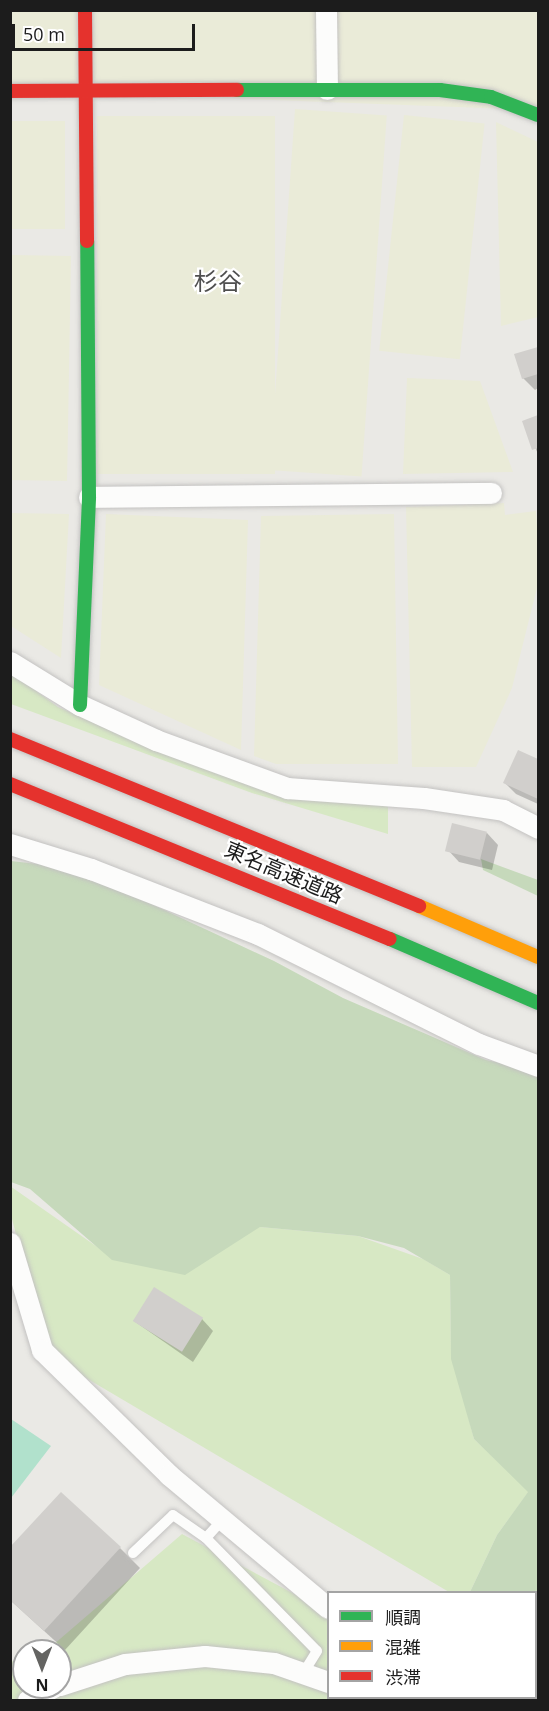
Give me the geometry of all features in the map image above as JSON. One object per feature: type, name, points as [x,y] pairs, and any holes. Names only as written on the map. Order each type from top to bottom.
[{"type":"main road","points":[[80,705],[89,497],[85,10]]},
{"type":"main road","points":[[10,92],[440,90],[491,97],[538,115]]},
{"type":"main road","name":"東名高速道路","points":[[10,739],[270,842],[538,957]]},
{"type":"main road","name":"東名高速道路","points":[[10,784],[254,881],[538,1003]]},
{"type":"street","points":[[326,10],[327,89]]},
{"type":"street","points":[[89,497],[491,493]]},
{"type":"street","points":[[10,662],[80,705],[156,740],[287,788],[424,798],[503,810],[538,828]]},
{"type":"street","points":[[10,844],[91,869],[258,934],[479,1044],[538,1066]]},
{"type":"street","points":[[10,1243],[18,1300],[42,1350],[169,1475],[327,1607]]},
{"type":"street","points":[[72,1681],[125,1664],[205,1656],[274,1663],[327,1682]]},
{"type":"lane","points":[[134,1552],[173,1515],[206,1538],[317,1651],[303,1673]]},
{"type":"lane","points":[[206,1538],[223,1519]]},
{"type":"green space","points":[[11,11],[538,11],[538,110],[11,90]]},
{"type":"green space","points":[[295,109],[387,115],[362,477],[270,470]]},
{"type":"green space","points":[[404,115],[485,123],[460,359],[379,351]]},
{"type":"green space","points":[[97,116],[275,116],[275,474],[97,474]]},
{"type":"green space","points":[[11,121],[65,121],[65,229],[11,229]]},
{"type":"green space","points":[[496,122],[538,142],[538,317],[501,326]]},
{"type":"green space","points":[[11,255],[71,256],[67,481],[10,480]]},
{"type":"green space","points":[[407,378],[480,381],[513,472],[403,474]]},
{"type":"green space","points":[[504,503],[505,515],[536,511],[538,539],[538,584],[512,688],[476,767],[412,767],[406,507]]},
{"type":"green space","points":[[10,513],[69,514],[61,658],[11,626]]},
{"type":"green space","points":[[106,514],[248,520],[241,750],[99,685]]},
{"type":"green space","points":[[394,514],[398,764],[276,764],[254,756],[261,516]]},
{"type":"green space","points":[[10,672],[58,707],[181,760],[388,805],[388,834],[252,793],[11,704]]},
{"type":"green space","points":[[481,859],[538,880],[538,896],[483,870]]},
{"type":"green space","points":[[11,861],[74,868],[274,961],[343,998],[486,1060],[538,1071],[538,1700],[492,1699],[537,1699],[537,1591],[470,1591],[497,1535],[528,1492],[474,1439],[451,1359],[450,1275],[404,1248],[358,1236],[260,1227],[185,1275],[112,1260],[30,1189],[11,1182]]},
{"type":"green space","points":[[10,1186],[103,1251],[260,1227],[358,1236],[423,1259],[450,1275],[451,1352],[474,1439],[529,1491],[497,1535],[470,1591],[447,1591],[47,1355],[11,1215]]},
{"type":"green space","points":[[11,1419],[51,1446],[11,1498]]},
{"type":"green space","points":[[182,1534],[313,1604],[327,1615],[327,1699],[427,1700],[11,1700],[10,1659],[12,1661],[12,1699],[72,1699],[72,1639],[60,1639]]},
{"type":"building","points":[[538,347],[538,374],[522,379],[514,354]]},
{"type":"building","points":[[538,415],[538,448],[532,450],[522,421]]},
{"type":"building","points":[[518,750],[538,759],[538,799],[503,783]]},
{"type":"building","points":[[452,823],[487,832],[480,860],[445,851]]},
{"type":"building","points":[[154,1287],[203,1318],[182,1352],[133,1321]]},
{"type":"building","points":[[61,1492],[121,1547],[44,1631],[10,1600],[10,1547]]},
{"type":"traffic: fast","points":[[237,90],[440,90],[491,97],[538,115]]},
{"type":"traffic: fast","points":[[80,705],[89,497],[87,241]]},
{"type":"traffic: fast","points":[[390,939],[538,1003]]},
{"type":"traffic: slow","points":[[419,906],[538,957]]},
{"type":"traffic: jam","points":[[85,10],[87,241]]},
{"type":"traffic: jam","points":[[10,91],[237,90]]},
{"type":"traffic: jam","points":[[10,739],[419,906]]},
{"type":"traffic: jam","points":[[10,784],[390,939]]},
{"type":"district","name":"杉谷","points":[[218,281]]}]
